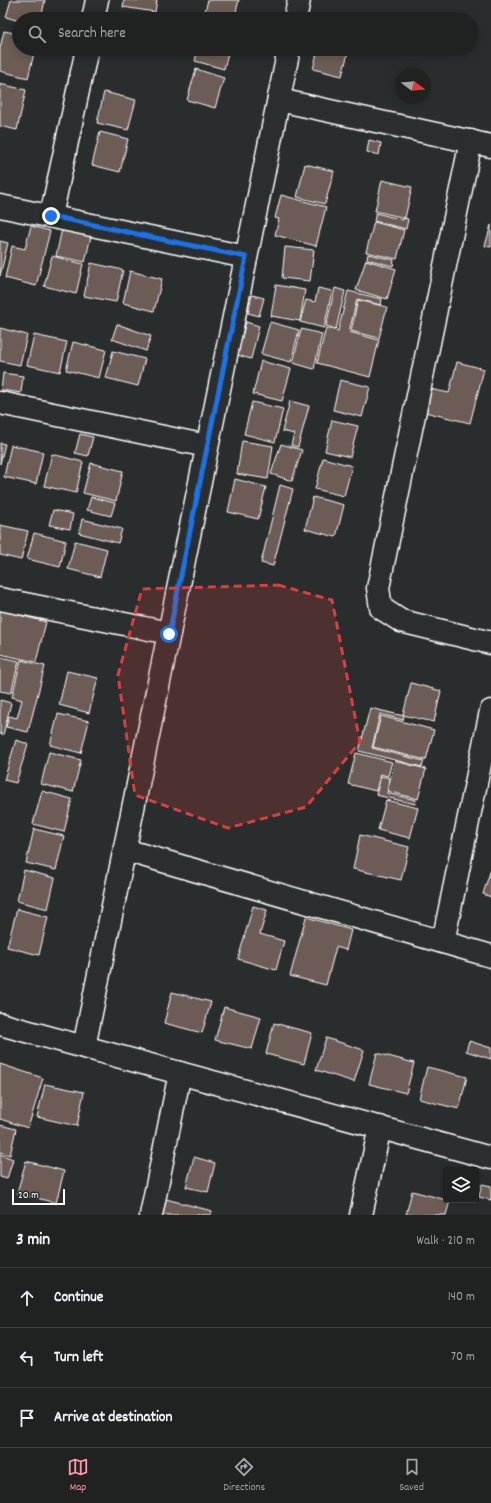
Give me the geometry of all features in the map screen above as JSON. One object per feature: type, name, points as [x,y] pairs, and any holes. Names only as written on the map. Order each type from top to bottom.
[{"type":"street","points":[[94,12],[97,0]]},
{"type":"street","points":[[296,12],[299,0]]},
{"type":"street","points":[[51,216],[85,56]]},
{"type":"street","points":[[84,1047],[288,56]]},
{"type":"street","points":[[279,100],[481,144],[378,588],[381,608],[401,621],[491,643]]},
{"type":"street","points":[[0,206],[246,257]]},
{"type":"street","points":[[0,403],[207,446]]},
{"type":"street","points":[[0,599],[169,634]]},
{"type":"street","points":[[443,942],[491,711]]},
{"type":"street","points":[[125,850],[491,956]]},
{"type":"street","points":[[0,1024],[491,1158]]},
{"type":"street","points":[[150,1215],[180,1073]]},
{"type":"street","points":[[361,1215],[380,1127]]},
{"type":"highlighted area","points":[[278,585],[332,600],[360,742],[306,807],[228,828],[135,795],[118,675],[142,589]]},
{"type":"building","points":[[11,0],[45,0],[42,12],[12,12],[12,19],[6,17]]},
{"type":"building","points":[[124,0],[157,0],[155,12],[123,7]]},
{"type":"building","points":[[208,0],[239,0],[236,12],[205,12]]},
{"type":"building","points":[[4,31],[12,33],[12,56],[33,56],[28,78],[0,71],[0,48]]},
{"type":"building","points":[[196,56],[227,56],[224,69],[195,61]]},
{"type":"building","points":[[316,56],[347,56],[342,76],[313,69]]},
{"type":"building","points":[[196,69],[224,78],[215,108],[187,100]]},
{"type":"building","points":[[0,84],[26,90],[17,130],[0,126]]},
{"type":"building","points":[[104,92],[136,100],[128,130],[97,123]]},
{"type":"building","points":[[100,132],[128,139],[120,172],[92,165]]},
{"type":"building","points":[[369,140],[381,143],[379,155],[367,152]]},
{"type":"building","points":[[305,164],[334,171],[325,204],[297,197]]},
{"type":"building","points":[[382,180],[412,187],[405,218],[375,211]]},
{"type":"building","points":[[281,195],[326,207],[316,246],[275,235],[279,219],[275,218]]},
{"type":"building","points":[[376,213],[403,220],[403,218],[408,219],[406,229],[374,221]]},
{"type":"building","points":[[374,222],[404,230],[397,259],[366,252]]},
{"type":"building","points":[[491,225],[491,247],[485,246]]},
{"type":"building","points":[[31,226],[50,231],[36,286],[5,278],[12,246],[25,249]]},
{"type":"building","points":[[62,229],[91,236],[85,262],[56,256]]},
{"type":"building","points":[[0,241],[8,243],[0,276]]},
{"type":"building","points":[[285,247],[314,250],[310,281],[282,278]]},
{"type":"building","points":[[368,254],[394,260],[393,266],[367,259]]},
{"type":"building","points":[[52,256],[83,264],[76,294],[44,286]]},
{"type":"building","points":[[366,260],[396,269],[387,299],[356,290]]},
{"type":"building","points":[[91,263],[123,270],[116,302],[84,296]]},
{"type":"building","points":[[130,271],[162,279],[154,311],[123,303]]},
{"type":"building","points":[[276,285],[305,290],[300,321],[271,316]]},
{"type":"building","points":[[318,288],[332,291],[324,328],[300,322],[306,300],[315,302]]},
{"type":"building","points":[[335,288],[345,291],[336,329],[326,326]]},
{"type":"building","points":[[348,291],[382,299],[381,305],[357,299],[349,332],[379,340],[370,377],[317,363],[326,328],[338,331]]},
{"type":"building","points":[[252,295],[264,298],[259,316],[248,313]]},
{"type":"building","points":[[358,300],[387,307],[379,338],[351,331]]},
{"type":"building","points":[[246,322],[259,326],[251,359],[237,355]]},
{"type":"building","points":[[270,322],[299,330],[291,362],[261,354]]},
{"type":"building","points":[[117,324],[151,336],[146,351],[112,339]]},
{"type":"building","points":[[0,328],[27,335],[20,365],[0,361]]},
{"type":"building","points":[[301,329],[322,334],[314,369],[293,363]]},
{"type":"building","points":[[34,335],[67,342],[60,372],[27,365]]},
{"type":"building","points":[[73,342],[106,350],[99,378],[66,370]]},
{"type":"building","points":[[113,351],[145,359],[138,386],[106,378]]},
{"type":"building","points":[[261,361],[291,369],[282,401],[253,394]]},
{"type":"building","points":[[457,362],[484,369],[470,423],[425,412],[430,389],[449,393]]},
{"type":"building","points":[[3,373],[23,376],[21,393],[1,390]]},
{"type":"building","points":[[340,380],[370,387],[362,417],[333,410]]},
{"type":"building","points":[[290,401],[309,406],[298,447],[291,445],[294,434],[282,431]]},
{"type":"building","points":[[252,402],[283,409],[275,442],[244,434]]},
{"type":"building","points":[[332,420],[358,426],[350,457],[325,451]]},
{"type":"building","points":[[80,434],[93,437],[88,456],[75,453]]},
{"type":"building","points":[[242,441],[273,446],[268,479],[237,474]]},
{"type":"building","points":[[0,443],[5,444],[0,464]]},
{"type":"building","points":[[281,444],[302,450],[292,481],[271,474]]},
{"type":"building","points":[[11,445],[43,452],[36,484],[4,477]]},
{"type":"building","points":[[52,454],[83,462],[76,493],[44,486]]},
{"type":"building","points":[[323,458],[352,466],[344,496],[315,489]]},
{"type":"building","points":[[91,463],[123,471],[116,501],[83,493]]},
{"type":"building","points":[[235,479],[266,487],[258,519],[228,512]]},
{"type":"building","points":[[280,485],[293,489],[273,566],[261,563]]},
{"type":"building","points":[[91,497],[115,503],[111,516],[87,510]]},
{"type":"building","points":[[313,497],[344,505],[336,537],[305,529]]},
{"type":"building","points":[[53,510],[73,514],[70,529],[49,525]]},
{"type":"building","points":[[82,519],[122,529],[118,543],[79,533]]},
{"type":"building","points":[[0,525],[28,531],[21,560],[0,555]]},
{"type":"building","points":[[34,533],[66,541],[60,567],[27,559]]},
{"type":"building","points":[[75,541],[107,549],[100,577],[68,569]]},
{"type":"building","points":[[0,610],[46,622],[36,662],[0,654]]},
{"type":"building","points":[[0,657],[19,661],[11,693],[0,691]]},
{"type":"building","points":[[21,660],[45,666],[28,732],[6,727],[9,716],[17,718],[22,700],[12,697]]},
{"type":"building","points":[[67,671],[98,678],[89,713],[59,705]]},
{"type":"building","points":[[411,683],[441,691],[434,722],[403,715]]},
{"type":"building","points":[[0,700],[11,703],[3,735],[0,734]]},
{"type":"building","points":[[370,708],[404,716],[403,720],[380,714],[372,748],[424,761],[422,767],[359,751]]},
{"type":"building","points":[[58,714],[89,721],[81,753],[50,745]]},
{"type":"building","points":[[381,716],[434,730],[426,760],[373,747]]},
{"type":"building","points":[[16,740],[28,744],[16,783],[4,780]]},
{"type":"building","points":[[49,752],[81,760],[73,792],[41,784]]},
{"type":"building","points":[[356,753],[392,762],[388,776],[380,774],[376,791],[348,784]]},
{"type":"building","points":[[395,761],[426,769],[418,799],[387,791]]},
{"type":"building","points":[[381,776],[390,778],[387,793],[416,800],[415,804],[376,795]]},
{"type":"building","points":[[42,791],[72,799],[64,832],[33,824]]},
{"type":"building","points":[[386,800],[418,808],[410,838],[378,830]]},
{"type":"building","points":[[34,829],[64,836],[56,870],[26,863]]},
{"type":"building","points":[[360,835],[409,847],[401,880],[353,869]]},
{"type":"building","points":[[491,869],[491,897],[483,894]]},
{"type":"building","points":[[24,870],[55,878],[48,909],[17,901]]},
{"type":"building","points":[[253,906],[267,910],[260,934],[284,941],[276,970],[238,959]]},
{"type":"building","points":[[17,909],[48,917],[39,955],[7,947]]},
{"type":"building","points":[[306,917],[351,930],[346,950],[336,947],[326,985],[290,976]]},
{"type":"building","points":[[172,992],[211,1002],[202,1033],[164,1023]]},
{"type":"building","points":[[224,1007],[261,1017],[252,1049],[215,1040]]},
{"type":"building","points":[[274,1023],[312,1033],[304,1064],[266,1054]]},
{"type":"building","points":[[326,1038],[364,1050],[354,1082],[316,1070]]},
{"type":"building","points":[[469,1041],[491,1048],[491,1059],[466,1051]]},
{"type":"building","points":[[377,1053],[414,1063],[406,1093],[369,1084]]},
{"type":"building","points":[[0,1064],[43,1078],[28,1128],[0,1119]]},
{"type":"building","points":[[427,1067],[467,1077],[459,1109],[419,1099]]},
{"type":"building","points":[[45,1084],[84,1092],[77,1126],[37,1117]]},
{"type":"building","points":[[0,1125],[16,1129],[10,1155],[0,1152]]},
{"type":"building","points":[[0,1154],[13,1159],[7,1179],[0,1177]]},
{"type":"building","points":[[194,1157],[215,1163],[208,1192],[186,1187]]},
{"type":"building","points":[[26,1161],[64,1171],[56,1203],[17,1193]]},
{"type":"building","points":[[482,1184],[491,1186],[491,1200],[479,1197]]},
{"type":"building","points":[[412,1191],[443,1199],[443,1203],[449,1203],[446,1215],[406,1215]]},
{"type":"building","points":[[162,1198],[212,1211],[211,1215],[158,1215]]},
{"type":"route","points":[[51,216],[246,257],[169,634]]}]
